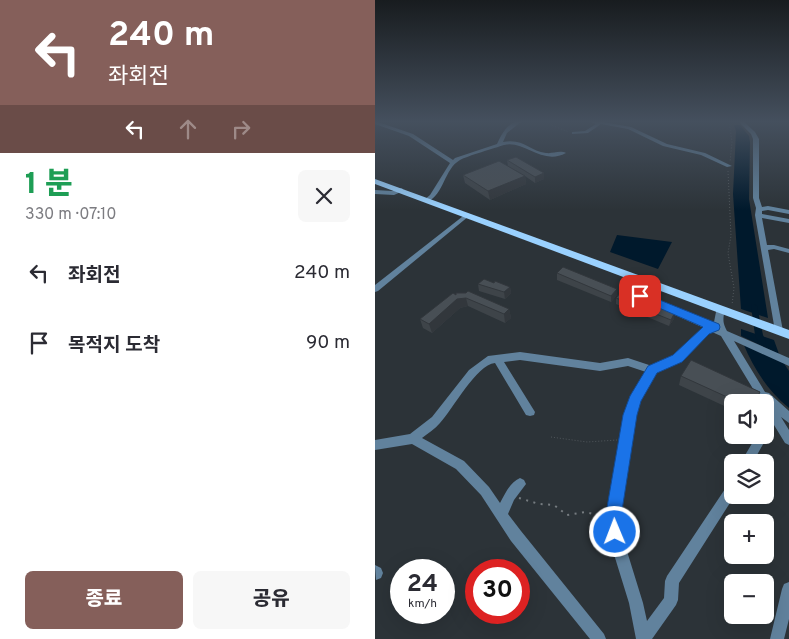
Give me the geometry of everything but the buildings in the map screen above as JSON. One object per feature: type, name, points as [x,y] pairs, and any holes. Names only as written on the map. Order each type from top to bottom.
[{"type":"main road","points":[[375,181],[784,333]]},
{"type":"street","points":[[436,151],[453,162]]},
{"type":"street","points":[[427,200],[432,196],[453,162],[481,151]]},
{"type":"street","points":[[535,151],[545,155],[563,153]]},
{"type":"street","points":[[690,151],[703,154],[729,166]]},
{"type":"street","points":[[756,151],[756,198],[764,248],[784,333]]},
{"type":"street","points":[[375,192],[401,190]]},
{"type":"street","points":[[759,212],[789,212]]},
{"type":"street","points":[[759,212],[789,221]]},
{"type":"street","points":[[375,289],[467,215]]},
{"type":"street","points":[[764,248],[774,247],[789,251]]},
{"type":"street","points":[[640,296],[789,362]]},
{"type":"street","points":[[724,311],[718,322],[718,329],[759,394]]},
{"type":"street","points":[[643,638],[636,603],[619,548],[613,519],[630,415],[635,400],[653,370],[677,359],[705,331],[718,329]]},
{"type":"street","points":[[375,445],[413,439],[435,420],[477,367],[488,360],[521,356],[600,367],[628,362],[653,370]]},
{"type":"street","points":[[497,358],[530,412]]},
{"type":"street","points":[[757,390],[789,418]]},
{"type":"street","points":[[774,418],[789,440]]},
{"type":"street","points":[[413,439],[460,465],[477,481],[516,536],[599,639]]},
{"type":"street","points":[[501,514],[510,496],[520,484]]},
{"type":"street","points":[[643,638],[671,600],[672,581],[724,501]]},
{"type":"street","points":[[777,639],[789,589]]},
{"type":"path","points":[[724,311],[735,296],[729,257],[729,240],[731,236],[730,151]]},
{"type":"path","points":[[551,437],[587,442],[626,439]]},
{"type":"path","points":[[510,496],[539,504],[554,505],[567,515],[585,512],[613,519]]},
{"type":"water","points":[[735,151],[750,151],[749,199],[768,318],[741,309],[733,194]]},
{"type":"water","points":[[617,235],[672,242],[658,269],[610,252]]},
{"type":"water","points":[[741,329],[774,340],[779,354],[741,336]]},
{"type":"water","points":[[743,343],[783,362],[789,371],[789,408],[774,394],[752,362]]},
{"type":"waterway","points":[[754,306],[762,342]]},
{"type":"route","points":[[615,532],[613,519],[615,504],[630,415],[635,400],[648,375],[653,370],[677,359],[705,331],[715,327],[640,296]]}]
